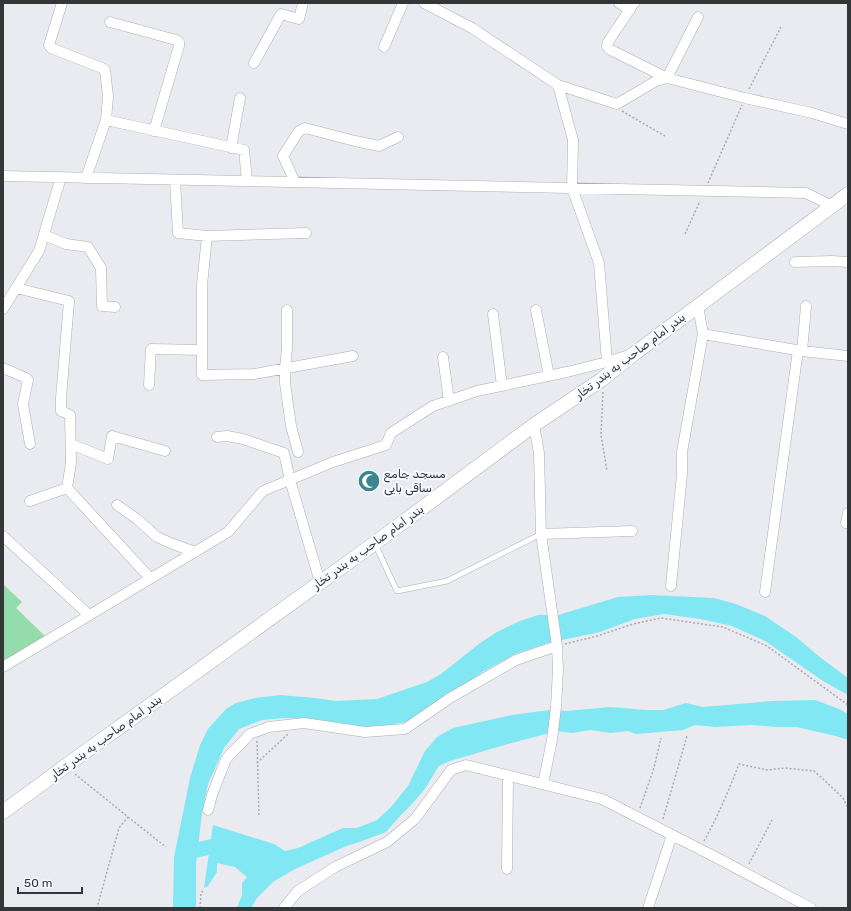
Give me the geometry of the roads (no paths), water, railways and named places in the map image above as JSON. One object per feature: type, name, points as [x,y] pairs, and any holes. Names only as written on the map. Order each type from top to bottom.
[{"type":"main road","name":"بندر امام صاحب به بندر تخار","points":[[3,812],[375,543],[534,425],[601,380],[848,194]]},
{"type":"street","points":[[62,3],[49,45],[51,48],[105,70],[108,96],[106,120],[86,178]]},
{"type":"street","points":[[254,63],[281,14],[299,19],[304,3]]},
{"type":"street","points":[[384,48],[403,3]]},
{"type":"street","points":[[424,3],[472,28],[558,85],[618,104],[656,81],[667,78],[698,17]]},
{"type":"street","points":[[619,3],[632,6],[608,42],[606,46],[609,49],[667,78],[848,124]]},
{"type":"street","points":[[110,22],[179,42],[154,131]]},
{"type":"street","points":[[558,85],[573,140],[572,188],[599,263],[607,362]]},
{"type":"street","points":[[232,148],[240,98]]},
{"type":"street","points":[[106,120],[244,150],[247,181]]},
{"type":"street","points":[[294,182],[283,156],[299,132],[305,128],[379,146],[398,137]]},
{"type":"street","points":[[3,176],[806,193],[832,206]]},
{"type":"street","points":[[3,309],[39,251],[61,177]]},
{"type":"street","points":[[175,180],[178,233],[207,236],[306,233]]},
{"type":"street","points":[[44,235],[66,244],[88,247],[101,268],[102,306],[115,307]]},
{"type":"street","points":[[207,236],[202,285],[202,375],[254,374],[353,356]]},
{"type":"street","points":[[795,262],[848,262]]},
{"type":"street","points":[[16,288],[69,301],[61,398],[61,411],[70,415],[71,463],[67,488]]},
{"type":"street","points":[[671,586],[682,474],[682,452],[703,334],[698,306]]},
{"type":"street","points":[[765,592],[806,306]]},
{"type":"street","points":[[287,310],[287,349],[284,382],[298,452]]},
{"type":"street","points":[[536,310],[549,376]]},
{"type":"street","points":[[493,314],[502,386]]},
{"type":"street","points":[[703,334],[800,351],[848,356]]},
{"type":"street","points":[[149,385],[151,349],[202,350]]},
{"type":"street","points":[[3,667],[228,532],[263,491],[333,462],[386,445],[391,433],[433,406],[476,391],[549,376],[607,362],[635,353]]},
{"type":"street","points":[[443,357],[449,401]]},
{"type":"street","points":[[3,368],[28,380],[23,404],[30,444]]},
{"type":"street","points":[[534,425],[539,453],[541,534],[553,614],[558,670],[552,740],[543,784]]},
{"type":"street","points":[[71,444],[108,459],[112,436],[165,451]]},
{"type":"street","points":[[217,437],[227,436],[243,439],[284,453],[290,480],[320,582]]},
{"type":"street","points":[[30,501],[67,488]]},
{"type":"street","points":[[67,488],[150,578]]},
{"type":"street","points":[[117,505],[137,519],[156,537],[195,552]]},
{"type":"street","points":[[846,523],[848,513]]},
{"type":"street","points":[[541,534],[632,531]]},
{"type":"street","points":[[3,536],[89,615]]},
{"type":"street","points":[[208,810],[212,795],[226,760],[250,734],[256,731],[269,726],[300,723],[364,732],[405,729],[450,698],[516,660],[557,646]]},
{"type":"street","points":[[284,908],[298,891],[335,867],[393,838],[415,819],[451,770],[466,765],[602,800],[699,848],[811,908]]},
{"type":"street","points":[[507,869],[508,776]]},
{"type":"street","points":[[648,908],[672,835]]},
{"type":"lane","points":[[375,543],[397,591],[447,581],[541,534]]},
{"type":"water","points":[[651,595],[713,598],[733,603],[765,616],[796,637],[848,678],[848,695],[823,681],[765,641],[732,626],[700,619],[664,614],[635,619],[600,632],[548,643],[515,654],[484,671],[412,721],[365,729],[311,719],[285,718],[262,720],[239,729],[224,748],[208,784],[202,813],[196,864],[196,908],[173,908],[174,857],[190,778],[200,745],[208,729],[226,709],[236,703],[255,698],[280,695],[335,701],[377,699],[427,682],[441,674],[480,643],[497,632],[520,621],[538,615],[558,615],[618,597]]},
{"type":"water","points":[[815,700],[848,714],[848,740],[796,727],[751,725],[716,727],[695,725],[683,730],[636,734],[628,731],[611,733],[590,730],[572,733],[557,731],[450,761],[439,766],[424,790],[386,832],[344,847],[293,870],[273,882],[257,898],[251,908],[237,908],[242,895],[242,883],[247,877],[235,867],[217,863],[217,872],[208,886],[204,888],[213,825],[274,844],[285,851],[298,848],[343,828],[357,828],[377,820],[391,807],[408,786],[425,751],[437,737],[453,728],[512,715],[549,710],[567,711],[610,707],[663,710],[686,703],[703,707],[772,701]]},
{"type":"waterway","points":[[184,853],[223,844],[230,847]]},
{"type":"place","name":"مسجد جامع ساقی بایی","points":[[369,481]]}]
